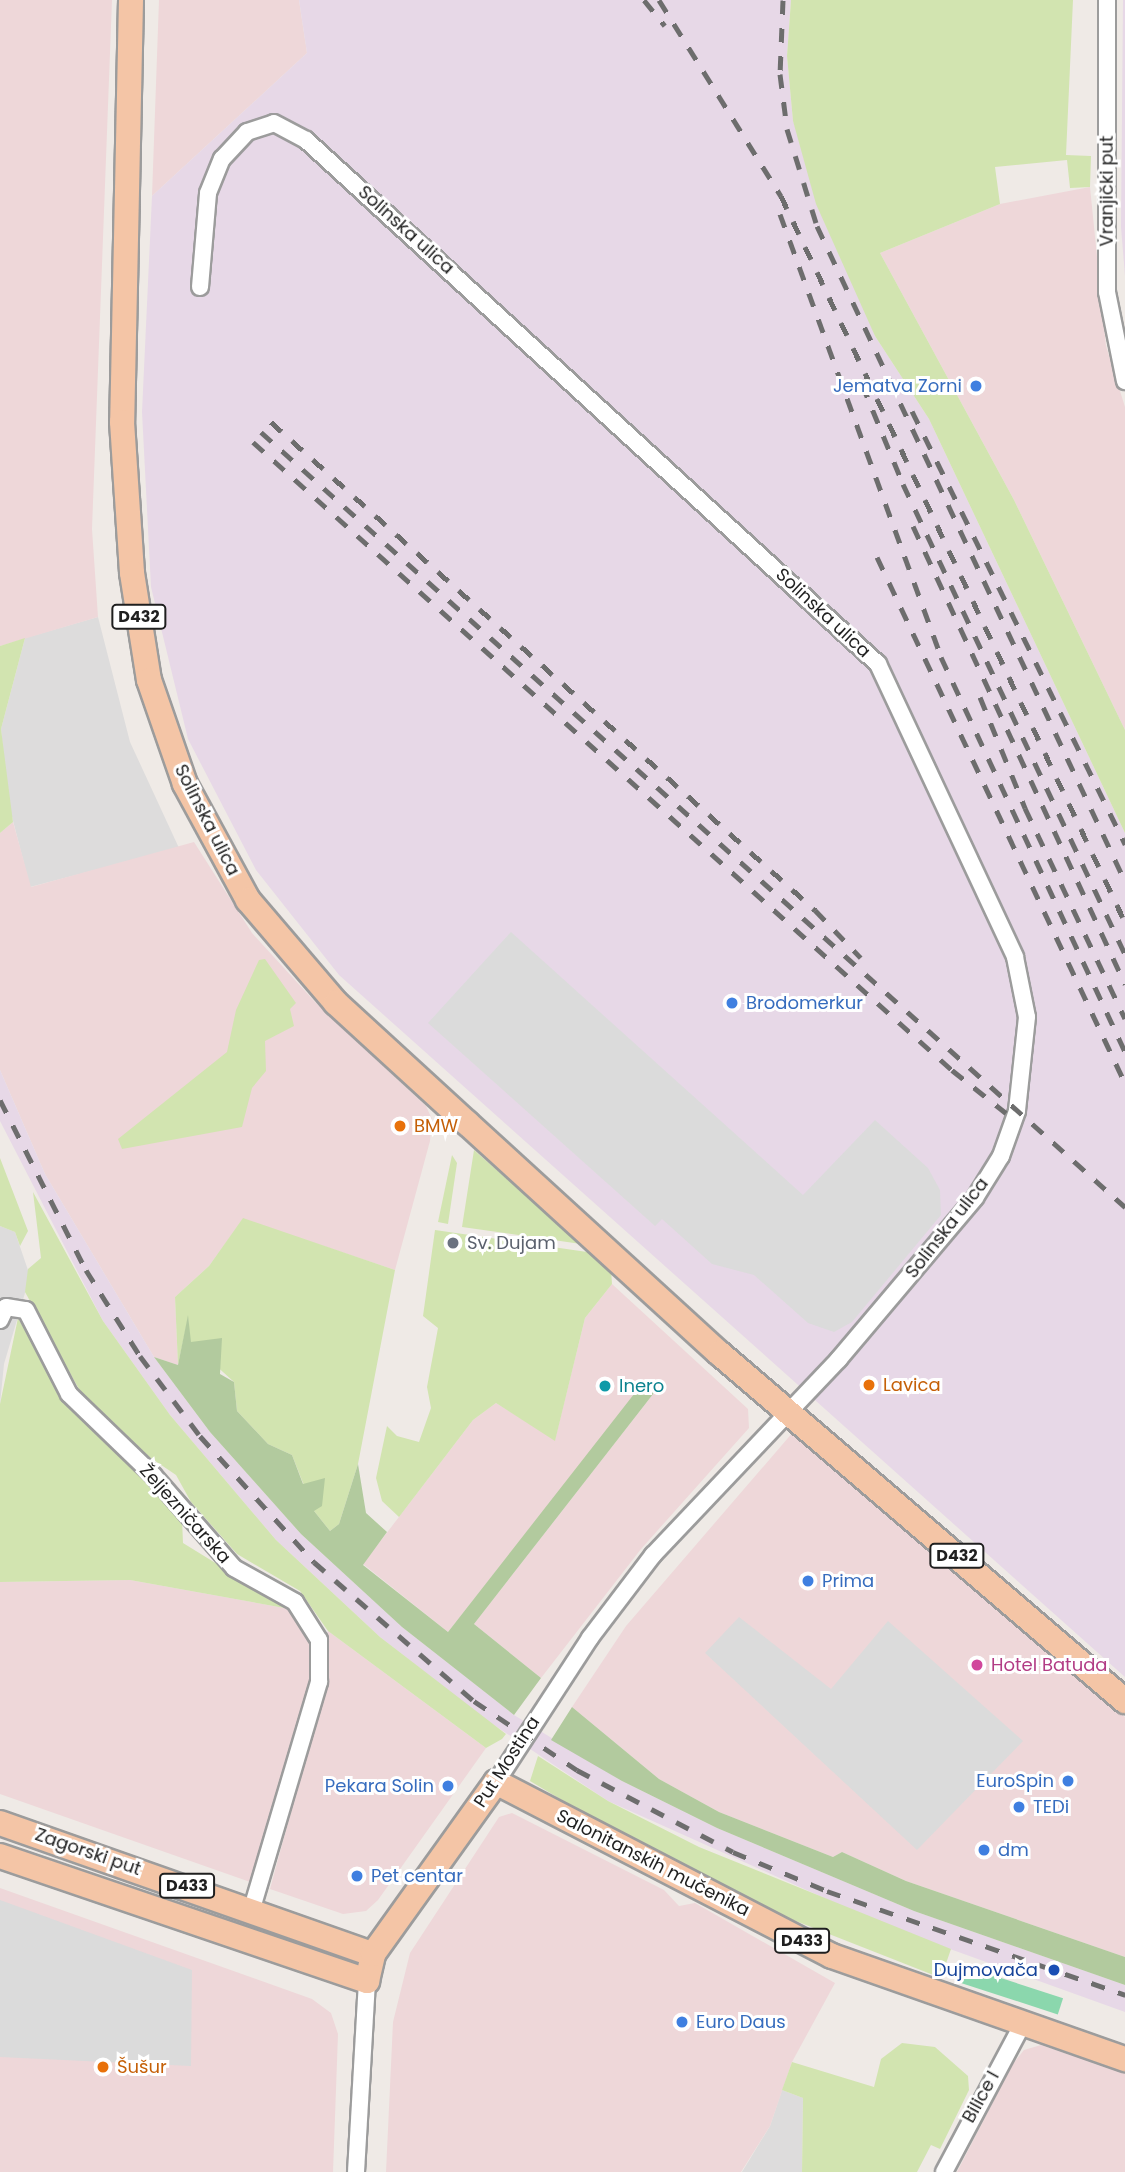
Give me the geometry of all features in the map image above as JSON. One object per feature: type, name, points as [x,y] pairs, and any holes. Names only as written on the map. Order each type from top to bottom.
[{"type":"main road","name":"Solinska ulica","points":[[131,0],[122,422],[131,559],[149,680],[185,784],[248,900],[336,1003],[719,1353],[789,1410],[1125,1701]]},
{"type":"main road","name":"Put Mostina","points":[[367,1981],[373,1954],[496,1782]]},
{"type":"main road","name":"Salonitanskih mučenika","points":[[496,1782],[832,1956],[1125,2059]]},
{"type":"main road","name":"Zagorski put","points":[[0,1823],[251,1908],[373,1954]]},
{"type":"main road","name":"Zagorski put","points":[[0,1856],[367,1981]]},
{"type":"street","name":"Vranjički put","points":[[1107,0],[1107,292],[1125,380]]},
{"type":"street","name":"Solinska ulica","points":[[200,287],[208,193],[222,159],[247,132],[274,123],[306,140],[878,664],[1015,957],[1027,1017],[1026,1065],[1001,1156],[975,1198],[789,1410]]},
{"type":"street","name":"Željezničarska","points":[[0,1320],[6,1307],[26,1310],[69,1394],[153,1475],[234,1568],[295,1602],[319,1640],[319,1682],[251,1908]]},
{"type":"street","name":"Put Mostina","points":[[496,1782],[638,1573],[789,1410]]},
{"type":"street","name":"Put Mostina","points":[[356,2172],[367,1981]]},
{"type":"street","name":"Bilice I","points":[[944,2172],[1022,2025]]},
{"type":"shaded area","points":[[0,0],[112,0],[92,529],[98,617],[0,646]]},
{"type":"shaded area","points":[[159,0],[299,0],[307,53],[152,196]]},
{"type":"shaded area","name":"Brodomerkur","points":[[299,0],[791,0],[787,56],[793,121],[875,336],[929,419],[1125,833],[1125,1677],[339,975],[256,870],[188,739],[151,587],[142,412],[152,196],[307,53]]},
{"type":"shaded area","points":[[1125,0],[1125,276],[1121,227]]},
{"type":"shaded area","points":[[1090,187],[1106,346],[1125,407],[1125,730],[1014,500],[880,253],[1000,204]]},
{"type":"shaded area","points":[[98,617],[130,742],[179,848],[30,887],[8,801],[1,729],[25,638]]},
{"type":"shaded area","points":[[13,822],[31,887],[194,842],[252,933],[316,1003],[426,1106],[432,1119],[430,1141],[395,1270],[243,1219],[209,1266],[175,1297],[178,1365],[154,1357],[45,1174],[0,1070],[0,833]]},
{"type":"shaded area","points":[[511,932],[803,1195],[875,1120],[928,1168],[940,1190],[941,1215],[852,1322],[834,1332],[808,1323],[754,1275],[712,1264],[662,1219],[655,1226],[428,1023]]},
{"type":"shaded area","points":[[0,1070],[45,1174],[154,1357],[210,1432],[301,1534],[402,1627],[514,1715],[622,1781],[717,1828],[914,1911],[1125,1985],[1125,2012],[889,1927],[608,1801],[485,1719],[380,1637],[276,1540],[170,1415],[103,1321],[0,1121]]},
{"type":"shaded area","points":[[0,1226],[15,1232],[30,1276],[4,1364],[0,1404]]},
{"type":"shaded area","points":[[612,1284],[748,1409],[749,1428],[641,1549],[541,1678],[474,1624],[657,1389],[646,1381],[448,1632],[363,1564],[473,1420],[496,1403],[555,1440],[585,1318]]},
{"type":"shaded area","points":[[794,1431],[1125,1717],[1125,1957],[906,1881],[842,1852],[833,1857],[719,1812],[659,1779],[572,1707],[626,1626]]},
{"type":"shaded area","points":[[130,1580],[290,1609],[311,1638],[315,1666],[298,1737],[253,1883],[0,1794],[0,1582]]},
{"type":"shaded area","points":[[739,1617],[831,1689],[888,1621],[1023,1741],[917,1850],[705,1653]]},
{"type":"shaded area","points":[[328,1631],[486,1748],[378,1900],[366,1911],[343,1914],[270,1889],[325,1687]]},
{"type":"shaded area","name":"Euro Daus","points":[[512,1813],[664,1890],[679,1906],[695,1903],[835,1983],[792,2062],[770,2126],[741,2172],[386,2172],[393,2022],[410,1953],[499,1817]]},
{"type":"shaded area","points":[[0,1888],[312,1999],[331,2013],[338,2034],[333,2172],[0,2172]]},
{"type":"shaded area","points":[[0,1900],[192,1970],[191,2066],[0,2057]]},
{"type":"shaded area","points":[[1041,2045],[1125,2073],[1125,2172],[957,2172],[1012,2065],[1024,2050]]},
{"type":"shaded area","points":[[782,2090],[803,2098],[802,2172],[742,2172],[770,2126]]},
{"type":"green space","points":[[791,0],[1073,0],[1066,155],[1091,156],[1090,187],[1070,188],[1067,160],[995,167],[1000,204],[880,253],[1014,500],[1125,730],[1125,833],[929,419],[875,336],[816,204],[793,121],[787,56]]},
{"type":"green space","points":[[25,638],[1,729],[13,822],[0,833],[0,646]]},
{"type":"green space","points":[[265,959],[296,1003],[290,1009],[294,1026],[265,1041],[266,1071],[252,1088],[242,1127],[122,1149],[118,1139],[227,1052],[236,1010],[259,960]]},
{"type":"green space","points":[[474,1150],[581,1244],[462,1227]]},
{"type":"green space","points":[[452,1155],[457,1163],[448,1224],[438,1222]]},
{"type":"green space","points":[[0,1158],[28,1231],[20,1246],[15,1232],[0,1226]]},
{"type":"green space","points":[[33,1192],[103,1321],[170,1415],[276,1540],[380,1637],[506,1734],[502,1739],[486,1748],[328,1631],[300,1591],[237,1554],[191,1502],[176,1475],[142,1452],[80,1391],[25,1292],[28,1269],[41,1258]]},
{"type":"green space","points":[[243,1218],[395,1270],[358,1464],[339,1524],[330,1531],[314,1511],[292,1455],[268,1444],[237,1411],[234,1382],[190,1342],[188,1318],[178,1365],[175,1297],[209,1266]]},
{"type":"green space","points":[[435,1230],[594,1253],[611,1269],[612,1284],[585,1318],[555,1441],[496,1403],[473,1420],[399,1517],[382,1501],[376,1478],[387,1426],[397,1436],[419,1442],[431,1408],[427,1387],[438,1328],[423,1316]]},
{"type":"green space","points":[[188,1315],[191,1342],[222,1338],[220,1374],[234,1382],[237,1411],[268,1444],[292,1455],[303,1484],[325,1478],[322,1506],[314,1511],[330,1531],[339,1524],[358,1464],[366,1513],[387,1532],[363,1565],[448,1632],[645,1380],[657,1389],[474,1624],[541,1678],[514,1715],[402,1627],[301,1534],[210,1432],[154,1357],[178,1365]]},
{"type":"green space","points":[[18,1318],[66,1403],[182,1519],[183,1543],[290,1609],[130,1580],[0,1582],[0,1404]]},
{"type":"green space","points":[[572,1707],[659,1779],[719,1812],[833,1857],[842,1852],[906,1881],[1125,1957],[1125,1985],[914,1911],[717,1828],[622,1781],[551,1740]]},
{"type":"green space","points":[[538,1756],[608,1801],[699,1847],[951,1949],[941,1978],[773,1912],[604,1825],[530,1781]]},
{"type":"green space","points":[[967,1967],[1063,1998],[1058,2014],[962,1983]]},
{"type":"green space","points":[[902,2043],[935,2047],[968,2076],[969,2090],[940,2149],[931,2145],[917,2172],[802,2172],[803,2098],[782,2090],[792,2062],[874,2087],[881,2059]]},
{"type":"railway","points":[[644,0],[665,26]]},
{"type":"railway","points":[[659,0],[781,196],[1125,922]]},
{"type":"railway","points":[[783,0],[780,74],[787,129],[817,226],[1125,881]]},
{"type":"railway","points":[[780,214],[941,657],[1125,1051]]},
{"type":"railway","points":[[862,384],[903,484],[1125,954]]},
{"type":"railway","points":[[912,411],[1125,844]]},
{"type":"railway","points":[[271,422],[815,910],[861,958]]},
{"type":"railway","points":[[261,432],[1125,1207]]},
{"type":"railway","points":[[253,442],[952,1070],[1006,1113]]},
{"type":"railway","points":[[913,526],[1125,984]]},
{"type":"railway","points":[[877,557],[1125,1083]]},
{"type":"railway","points":[[980,697],[1025,808],[1125,1019]]},
{"type":"railway","points":[[0,1100],[86,1270],[140,1356],[200,1436],[314,1562],[474,1701],[577,1770],[733,1852],[827,1891],[1125,1995]]},
{"type":"place","name":"Jematva Zorni","points":[[976,386]]},
{"type":"place","name":"Brodomerkur","points":[[732,1003]]},
{"type":"place","name":"BMW","points":[[400,1126]]},
{"type":"place","name":"Sv. Dujam","points":[[453,1243]]},
{"type":"place","name":"Lavica","points":[[869,1385]]},
{"type":"place","name":"Inero","points":[[605,1386]]},
{"type":"place","name":"Prima","points":[[808,1581]]},
{"type":"place","name":"Hotel Batuda","points":[[977,1665]]},
{"type":"place","name":"EuroSpin","points":[[1068,1781]]},
{"type":"place","name":"Pekara Solin","points":[[448,1786]]},
{"type":"place","name":"TEDi","points":[[1019,1807]]},
{"type":"place","name":"dm","points":[[984,1850]]},
{"type":"place","name":"Pet centar","points":[[357,1876]]},
{"type":"place","name":"Dujmovača","points":[[1054,1970]]},
{"type":"place","name":"Euro Daus","points":[[682,2022]]},
{"type":"place","name":"Šušur","points":[[103,2067]]}]
